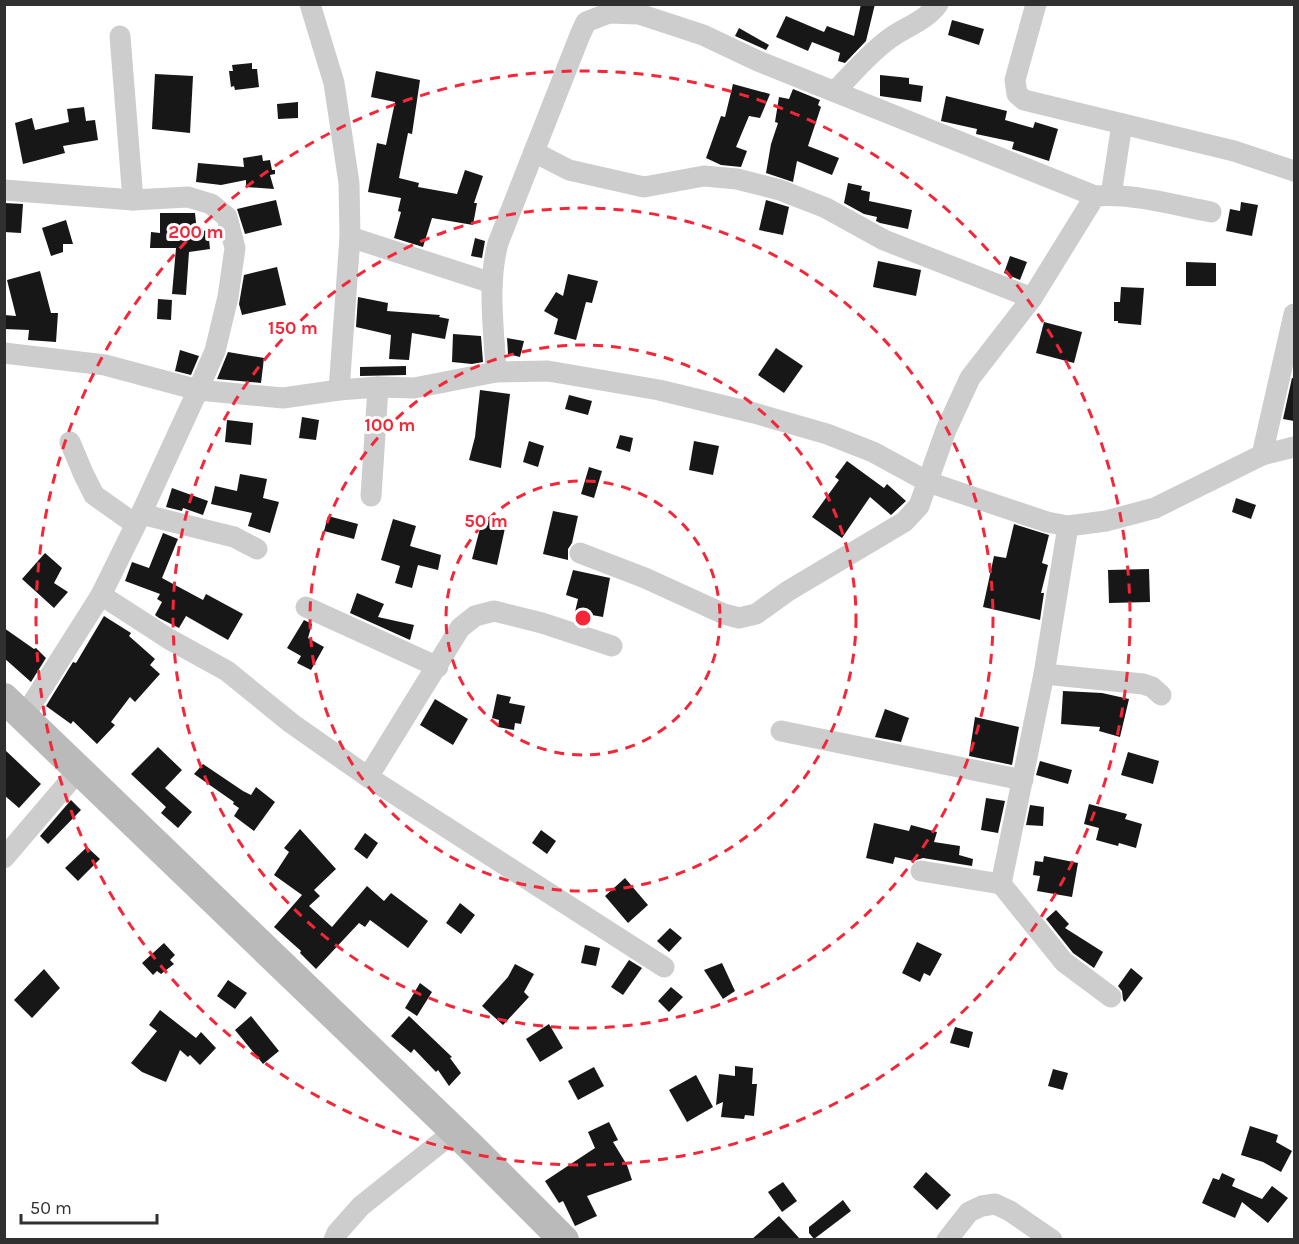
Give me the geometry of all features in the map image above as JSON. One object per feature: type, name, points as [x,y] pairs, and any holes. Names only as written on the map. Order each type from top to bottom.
[{"type":"street","points":[[310,4],[334,83],[350,183],[350,237],[339,390]]},
{"type":"street","points":[[835,91],[885,42],[922,21],[938,4]]},
{"type":"street","points":[[1036,4],[1015,80],[1017,94],[1024,100],[1060,107],[1234,152],[1294,171]]},
{"type":"street","points":[[496,372],[492,283],[493,264],[498,243],[586,22],[609,13],[639,14],[703,35],[758,61],[1103,195],[1211,212]]},
{"type":"street","points":[[120,36],[133,200]]},
{"type":"street","points":[[580,553],[645,578],[724,614],[739,618],[756,614],[788,591],[904,522],[919,506],[946,430],[970,378],[1032,298],[1103,195],[1122,124]]},
{"type":"street","points":[[534,152],[569,170],[644,187],[704,176],[736,179],[780,190],[826,208],[884,240],[1032,298]]},
{"type":"street","points":[[4,190],[133,200],[188,197],[211,204],[227,217],[235,248],[228,297],[215,351],[138,519],[101,595],[14,708],[564,1239]]},
{"type":"street","points":[[350,237],[492,283]]},
{"type":"street","points":[[1262,455],[1294,314]]},
{"type":"street","points":[[4,353],[105,365],[198,390],[283,398],[378,387],[414,388],[496,372],[548,371],[659,390],[754,413],[827,434],[873,452],[928,482],[1047,522],[1068,526],[1106,521],[1155,508],[1262,455],[1294,447]]},
{"type":"street","points":[[371,496],[378,387]]},
{"type":"street","points":[[70,442],[94,495],[138,519],[234,537],[257,549]]},
{"type":"street","points":[[1001,884],[1044,674],[1068,526]]},
{"type":"street","points":[[101,595],[169,639],[227,671],[291,723],[368,777],[664,968]]},
{"type":"street","points":[[306,607],[438,667]]},
{"type":"street","points":[[368,777],[460,628],[475,616],[494,611],[542,623],[612,646]]},
{"type":"street","points":[[1044,674],[1143,684],[1152,687],[1161,695]]},
{"type":"street","points":[[781,731],[1023,780]]},
{"type":"street","points":[[4,858],[79,770]]},
{"type":"street","points":[[921,871],[1001,884],[1051,943],[1064,962],[1111,996]]},
{"type":"street","points":[[334,1239],[361,1206],[454,1131]]},
{"type":"street","points":[[947,1239],[969,1212],[982,1206],[995,1204],[1010,1211],[1052,1239]]},
{"type":"building","points":[[861,4],[875,4],[866,41],[845,63],[838,61],[840,53],[812,42],[808,51],[776,37],[786,16],[824,32],[827,26],[854,36]]},
{"type":"building","points":[[952,20],[984,29],[979,45],[948,35]]},
{"type":"building","points":[[739,28],[769,45],[766,50],[735,36]]},
{"type":"building","points":[[252,63],[252,69],[257,69],[259,87],[235,90],[234,86],[231,87],[229,71],[233,71],[232,65]]},
{"type":"building","points":[[376,71],[420,80],[412,134],[408,133],[399,178],[419,183],[418,187],[457,194],[465,170],[483,176],[474,203],[477,203],[473,225],[432,218],[423,247],[394,238],[401,212],[398,211],[401,198],[368,192],[377,143],[386,145],[395,102],[371,97]]},
{"type":"building","points":[[155,74],[193,76],[190,133],[152,129]]},
{"type":"building","points":[[880,75],[909,78],[909,84],[923,86],[921,102],[880,96]]},
{"type":"building","points":[[733,84],[770,94],[760,118],[749,116],[736,147],[747,151],[741,167],[721,165],[706,158],[721,116],[725,117]]},
{"type":"building","points":[[793,89],[820,100],[818,105],[821,107],[808,146],[839,158],[832,175],[797,161],[793,182],[766,173],[771,144],[778,123],[775,122],[779,97],[789,99]]},
{"type":"building","points":[[946,96],[1007,111],[1005,120],[1033,128],[1035,122],[1058,129],[1049,161],[1012,149],[1014,142],[976,134],[977,129],[941,121]]},
{"type":"building","points":[[298,102],[298,118],[278,119],[277,104]]},
{"type":"building","points":[[84,107],[86,121],[95,120],[98,140],[63,146],[65,153],[23,164],[15,123],[32,118],[35,130],[69,122],[67,109]]},
{"type":"building","points":[[262,155],[263,161],[270,160],[272,170],[275,170],[275,174],[270,175],[274,189],[246,187],[246,180],[221,185],[196,182],[198,163],[244,167],[243,158]]},
{"type":"building","points":[[848,183],[862,186],[861,190],[870,192],[869,201],[912,210],[908,229],[880,223],[876,221],[877,217],[864,214],[844,203]]},
{"type":"building","points":[[276,200],[282,225],[245,234],[237,209]]},
{"type":"building","points":[[766,200],[789,207],[783,235],[759,230]]},
{"type":"building","points":[[1241,202],[1258,205],[1252,236],[1226,231],[1230,209],[1240,211]]},
{"type":"building","points":[[4,203],[23,204],[21,233],[4,232]]},
{"type":"building","points":[[160,213],[195,213],[197,232],[208,230],[210,249],[189,252],[186,295],[172,294],[176,248],[150,248],[151,232],[160,233]]},
{"type":"building","points":[[66,220],[73,244],[63,244],[63,252],[51,256],[42,228]]},
{"type":"building","points":[[475,238],[485,241],[482,258],[471,256]]},
{"type":"building","points":[[1010,256],[1027,262],[1020,280],[1004,273]]},
{"type":"building","points":[[878,261],[921,270],[916,296],[873,287]]},
{"type":"building","points":[[1186,262],[1216,263],[1216,286],[1186,286]]},
{"type":"building","points":[[277,267],[286,305],[242,315],[239,304],[244,275]]},
{"type":"building","points":[[40,271],[51,313],[58,313],[56,342],[28,340],[29,330],[4,329],[4,315],[16,316],[7,280]]},
{"type":"building","points":[[568,274],[598,281],[592,303],[586,302],[576,340],[554,334],[558,319],[544,311],[556,292],[563,296]]},
{"type":"building","points":[[1121,287],[1144,288],[1141,325],[1114,321],[1114,302],[1120,302]]},
{"type":"building","points":[[358,297],[388,303],[387,311],[440,315],[439,317],[449,319],[445,339],[412,333],[409,360],[389,359],[391,335],[356,327]]},
{"type":"building","points":[[158,299],[172,300],[171,320],[157,319]]},
{"type":"building","points":[[1044,322],[1082,332],[1074,363],[1036,353]]},
{"type":"building","points":[[453,334],[481,336],[483,362],[472,364],[452,362]]},
{"type":"building","points":[[507,338],[524,341],[520,357],[508,354]]},
{"type":"building","points":[[776,348],[803,366],[784,393],[758,375]]},
{"type":"building","points":[[180,350],[199,356],[191,375],[175,371]]},
{"type":"building","points":[[228,352],[264,358],[261,383],[217,379]]},
{"type":"building","points":[[406,366],[406,375],[360,376],[360,367]]},
{"type":"building","points":[[1292,378],[1294,378],[1294,421],[1283,419]]},
{"type":"building","points":[[480,390],[510,394],[501,468],[469,460],[475,437]]},
{"type":"building","points":[[569,395],[592,401],[588,415],[565,409]]},
{"type":"building","points":[[302,417],[319,420],[316,440],[299,438]]},
{"type":"building","points":[[227,420],[253,423],[251,445],[225,442]]},
{"type":"building","points":[[620,435],[633,438],[630,452],[616,448]]},
{"type":"building","points":[[529,441],[544,446],[538,467],[523,462]]},
{"type":"building","points":[[694,441],[719,446],[713,475],[689,470]]},
{"type":"building","points":[[847,461],[884,488],[887,484],[906,501],[891,515],[870,497],[842,538],[812,517],[839,480],[835,477]]},
{"type":"building","points":[[589,467],[602,471],[594,498],[581,494]]},
{"type":"building","points":[[240,474],[267,479],[263,498],[279,502],[270,533],[248,526],[252,513],[211,504],[215,486],[237,491]]},
{"type":"building","points":[[172,488],[208,501],[203,515],[183,508],[182,511],[166,507]]},
{"type":"building","points":[[1236,498],[1256,505],[1251,519],[1232,512]]},
{"type":"building","points":[[553,511],[578,516],[572,543],[568,549],[568,560],[543,554]]},
{"type":"building","points":[[328,516],[358,524],[354,539],[324,531]]},
{"type":"building","points":[[493,516],[507,519],[497,565],[472,559],[483,517],[492,520]]},
{"type":"building","points":[[393,519],[416,526],[410,546],[441,555],[438,570],[418,565],[412,588],[395,583],[400,566],[381,560]]},
{"type":"building","points":[[1014,524],[1049,535],[1042,563],[1048,565],[1041,593],[1044,593],[1040,620],[983,607],[994,556],[1006,558]]},
{"type":"building","points":[[163,533],[178,539],[162,578],[203,600],[206,594],[243,614],[228,640],[186,616],[179,628],[159,618],[155,615],[162,602],[157,599],[160,594],[125,581],[132,562],[149,568]]},
{"type":"building","points":[[45,553],[62,568],[54,583],[68,592],[54,608],[22,579]]},
{"type":"building","points":[[1149,569],[1150,602],[1109,603],[1108,570]]},
{"type":"building","points":[[573,570],[610,578],[603,617],[575,612],[578,599],[566,595]]},
{"type":"building","points":[[357,593],[384,604],[378,617],[414,625],[410,640],[350,613]]},
{"type":"building","points":[[104,616],[131,633],[129,636],[155,659],[150,665],[160,674],[135,702],[130,697],[111,722],[115,725],[97,744],[73,721],[71,724],[46,706],[73,662],[76,663]]},
{"type":"building","points":[[304,620],[312,624],[308,638],[324,647],[311,670],[297,663],[301,656],[287,648]]},
{"type":"building","points":[[4,628],[34,649],[36,648],[46,658],[31,682],[4,658]]},
{"type":"building","points":[[1063,691],[1102,693],[1129,699],[1120,737],[1099,731],[1100,727],[1061,724]]},
{"type":"building","points":[[497,694],[511,697],[509,703],[525,706],[521,724],[515,723],[514,730],[498,727],[499,720],[492,718]]},
{"type":"building","points":[[435,699],[468,719],[453,745],[420,725]]},
{"type":"building","points":[[885,709],[909,718],[901,742],[875,737]]},
{"type":"building","points":[[975,717],[1019,727],[1012,765],[969,756]]},
{"type":"building","points":[[158,747],[182,770],[165,788],[192,812],[178,828],[161,813],[166,807],[131,774]]},
{"type":"building","points":[[4,749],[41,784],[19,808],[4,795]]},
{"type":"building","points":[[1128,752],[1159,761],[1153,784],[1121,775]]},
{"type":"building","points":[[1040,761],[1072,770],[1068,784],[1036,775]]},
{"type":"building","points":[[203,764],[243,791],[251,795],[256,787],[275,802],[254,831],[234,816],[239,808],[233,804],[234,802],[194,774]]},
{"type":"building","points":[[986,798],[1005,801],[998,833],[981,830]]},
{"type":"building","points":[[71,800],[81,810],[48,844],[40,836]]},
{"type":"building","points":[[1089,804],[1127,814],[1125,819],[1142,824],[1136,848],[1096,840],[1099,828],[1084,824]]},
{"type":"building","points":[[1030,805],[1044,807],[1043,826],[1026,825]]},
{"type":"building","points":[[874,823],[909,831],[911,825],[937,832],[934,842],[960,846],[959,855],[973,859],[972,866],[923,858],[913,861],[895,857],[893,864],[866,858]]},
{"type":"building","points":[[300,829],[336,869],[314,890],[320,896],[309,906],[332,927],[367,886],[384,901],[391,893],[428,921],[408,948],[370,920],[365,927],[359,923],[316,969],[300,953],[301,951],[274,927],[302,895],[274,875],[289,852],[284,848]]},
{"type":"building","points":[[541,830],[556,841],[547,854],[532,843]]},
{"type":"building","points":[[365,833],[378,843],[367,859],[354,849]]},
{"type":"building","points":[[87,847],[100,859],[78,881],[65,868]]},
{"type":"building","points":[[1044,856],[1078,863],[1072,897],[1037,891],[1040,876],[1033,875],[1035,861],[1043,862]]},
{"type":"building","points":[[625,878],[648,905],[628,923],[605,896]]},
{"type":"building","points":[[460,903],[475,915],[461,934],[446,923]]},
{"type":"building","points":[[1056,910],[1069,924],[1065,928],[1103,952],[1094,968],[1073,953],[1046,919]]},
{"type":"building","points":[[670,928],[682,938],[669,952],[657,941]]},
{"type":"building","points":[[917,942],[942,954],[930,976],[924,973],[920,982],[902,973]]},
{"type":"building","points":[[164,943],[175,955],[170,960],[174,964],[161,974],[157,971],[153,975],[142,963]]},
{"type":"building","points":[[585,945],[600,948],[596,966],[581,963]]},
{"type":"building","points":[[629,960],[642,968],[623,995],[611,987]]},
{"type":"building","points":[[722,963],[735,991],[723,999],[704,970]]},
{"type":"building","points":[[515,964],[534,974],[524,992],[529,997],[503,1025],[482,1006],[508,977]]},
{"type":"building","points":[[1131,968],[1143,978],[1125,1002],[1118,986]]},
{"type":"building","points":[[44,969],[60,988],[32,1018],[14,1000]]},
{"type":"building","points":[[228,980],[247,993],[235,1009],[217,996]]},
{"type":"building","points":[[420,983],[432,992],[417,1016],[405,1008]]},
{"type":"building","points":[[671,987],[683,997],[669,1012],[658,1001]]},
{"type":"building","points":[[160,1010],[196,1038],[201,1032],[216,1048],[200,1065],[190,1055],[188,1057],[180,1050],[166,1082],[142,1072],[131,1063],[157,1031],[149,1025]]},
{"type":"building","points":[[251,1016],[279,1051],[263,1064],[235,1030]]},
{"type":"building","points":[[409,1016],[452,1057],[450,1058],[461,1073],[449,1086],[438,1070],[436,1072],[414,1049],[411,1053],[391,1036]]},
{"type":"building","points":[[549,1024],[563,1048],[540,1062],[526,1039]]},
{"type":"building","points":[[955,1027],[973,1032],[969,1048],[950,1043]]},
{"type":"building","points":[[735,1066],[753,1068],[752,1084],[757,1084],[754,1116],[745,1115],[744,1119],[721,1117],[723,1102],[716,1105],[719,1074],[735,1076]]},
{"type":"building","points":[[594,1067],[604,1086],[578,1100],[568,1081]]},
{"type":"building","points":[[1053,1069],[1068,1073],[1063,1090],[1048,1086]]},
{"type":"building","points":[[696,1075],[713,1107],[687,1122],[669,1090]]},
{"type":"building","points":[[609,1122],[618,1140],[613,1142],[627,1165],[632,1180],[587,1196],[597,1216],[575,1226],[563,1201],[559,1203],[545,1181],[595,1148],[588,1132]]},
{"type":"building","points":[[1250,1126],[1278,1135],[1276,1142],[1292,1151],[1281,1172],[1263,1162],[1241,1155]]},
{"type":"building","points":[[926,1172],[951,1195],[937,1210],[913,1187]]},
{"type":"building","points":[[1222,1173],[1235,1179],[1232,1186],[1262,1199],[1272,1186],[1288,1198],[1268,1223],[1242,1202],[1235,1218],[1202,1203],[1213,1178],[1219,1180]]},
{"type":"building","points":[[783,1182],[797,1201],[782,1212],[768,1192]]},
{"type":"building","points":[[843,1200],[851,1211],[814,1239],[809,1233],[809,1227]]},
{"type":"building","points":[[779,1216],[800,1239],[752,1239]]}]
